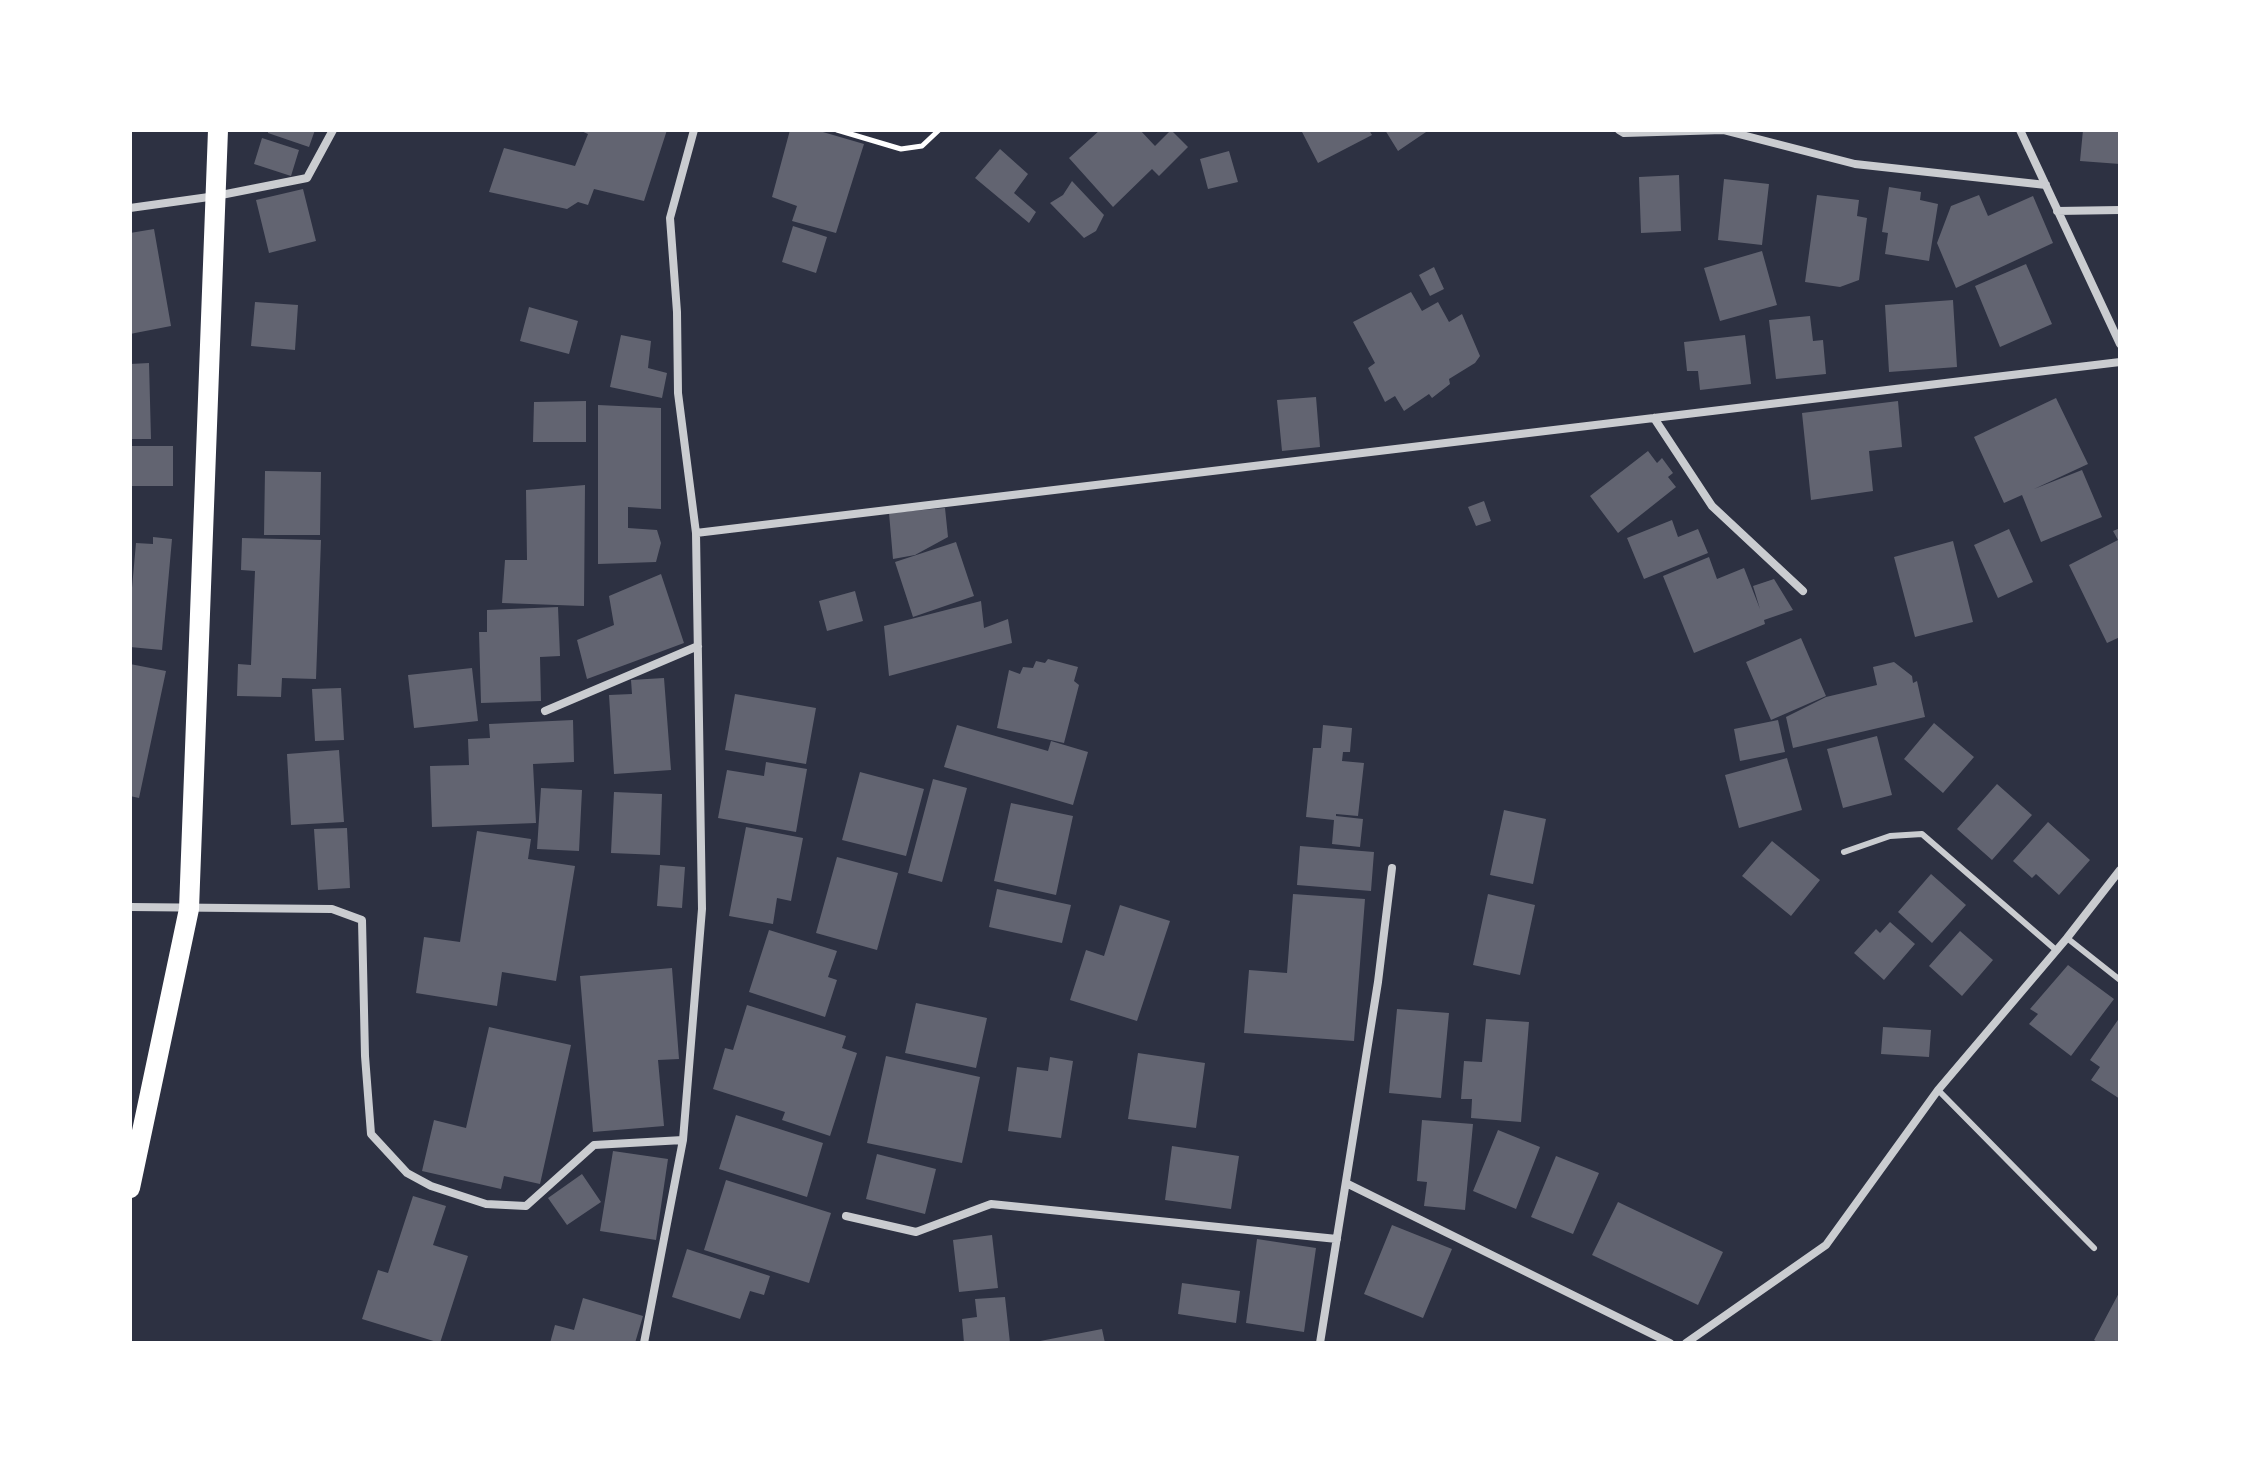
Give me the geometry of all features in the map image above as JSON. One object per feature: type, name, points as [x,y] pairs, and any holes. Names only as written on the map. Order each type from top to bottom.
[{"type":"main road","points":[[130,1188],[189,909],[218,130]]},
{"type":"street","points":[[130,208],[216,196],[307,178],[333,130]]},
{"type":"street","points":[[644,1343],[683,1140],[702,909],[696,533],[678,393],[677,312],[670,218],[694,130]]},
{"type":"street","points":[[1619,130],[1624,133],[1723,130],[1855,164],[2046,185]]},
{"type":"street","points":[[2020,130],[2120,344]]},
{"type":"street","points":[[2057,211],[2120,210]]},
{"type":"street","points":[[696,533],[2120,362]]},
{"type":"street","points":[[1654,418],[1712,506],[1803,591]]},
{"type":"street","points":[[545,711],[698,646]]},
{"type":"street","points":[[1320,1343],[1378,982],[1392,868]]},
{"type":"street","points":[[1686,1343],[1826,1245],[1938,1090],[2067,938],[2120,870]]},
{"type":"street","points":[[130,907],[332,909],[362,920],[365,1056],[371,1134],[407,1173],[431,1186],[486,1204],[526,1206],[594,1145],[683,1140]]},
{"type":"street","points":[[1346,1183],[1670,1343]]},
{"type":"street","points":[[846,1216],[916,1232],[991,1204],[1337,1239]]},
{"type":"lane","points":[[1844,852],[1890,836],[1922,834],[2056,950]]},
{"type":"lane","points":[[2067,938],[2120,980]]},
{"type":"lane","points":[[1938,1090],[2094,1248]]},
{"type":"path","points":[[837,130],[901,149],[922,146],[939,130]]},
{"type":"building","points":[[268,130],[315,130],[309,147],[268,133]]},
{"type":"building","points":[[579,130],[667,130],[644,201],[594,189],[588,205],[578,202],[567,209],[489,192],[504,148],[575,166],[588,134]]},
{"type":"building","points":[[790,130],[816,130],[864,144],[836,233],[792,221],[797,206],[772,197]]},
{"type":"building","points":[[1100,130],[1140,130],[1155,146],[1171,130],[1188,147],[1159,176],[1152,169],[1113,207],[1069,158]]},
{"type":"building","points":[[1301,130],[1369,130],[1372,135],[1318,163]]},
{"type":"building","points":[[1385,130],[1429,130],[1398,151]]},
{"type":"building","points":[[2083,130],[2120,130],[2120,164],[2080,161]]},
{"type":"building","points":[[262,138],[299,150],[291,176],[254,164]]},
{"type":"building","points":[[1000,149],[1028,174],[1014,193],[1036,212],[1029,223],[975,178]]},
{"type":"building","points":[[1229,151],[1238,182],[1208,189],[1200,159]]},
{"type":"building","points":[[1679,175],[1681,231],[1641,233],[1639,177]]},
{"type":"building","points":[[1724,179],[1769,184],[1762,245],[1718,240]]},
{"type":"building","points":[[1072,181],[1104,215],[1096,231],[1084,238],[1050,203],[1063,195]]},
{"type":"building","points":[[1889,187],[1921,192],[1920,200],[1938,204],[1929,261],[1885,254],[1888,233],[1882,232]]},
{"type":"building","points":[[303,189],[316,241],[269,253],[256,200]]},
{"type":"building","points":[[1817,195],[1859,200],[1857,216],[1867,218],[1859,280],[1840,287],[1805,282]]},
{"type":"building","points":[[1979,195],[1988,216],[2033,196],[2053,243],[1956,288],[1937,243],[1951,206]]},
{"type":"building","points":[[793,226],[827,237],[816,273],[782,262]]},
{"type":"building","points":[[154,229],[171,326],[130,334],[130,233]]},
{"type":"building","points":[[1762,251],[1777,305],[1720,321],[1704,268]]},
{"type":"building","points":[[2026,264],[2052,324],[2000,347],[1975,286]]},
{"type":"building","points":[[1434,267],[1444,289],[1430,296],[1419,275]]},
{"type":"building","points":[[1411,292],[1422,311],[1438,302],[1449,322],[1462,314],[1480,356],[1475,363],[1449,379],[1450,384],[1432,398],[1429,394],[1404,411],[1395,396],[1385,402],[1368,368],[1375,363],[1353,322]]},
{"type":"building","points":[[1953,300],[1957,367],[1889,372],[1885,305]]},
{"type":"building","points":[[255,302],[298,305],[295,350],[251,346]]},
{"type":"building","points":[[529,307],[578,321],[569,354],[520,341]]},
{"type":"building","points":[[1810,316],[1813,341],[1823,340],[1826,374],[1776,379],[1769,320]]},
{"type":"building","points":[[621,335],[651,341],[648,368],[667,373],[662,398],[610,387]]},
{"type":"building","points":[[1745,335],[1751,384],[1700,390],[1698,371],[1687,371],[1684,342]]},
{"type":"building","points":[[149,363],[151,439],[130,439],[130,364]]},
{"type":"building","points":[[1316,397],[1320,447],[1282,451],[1277,400]]},
{"type":"building","points":[[2056,398],[2088,464],[2034,489],[2082,470],[2102,517],[2041,542],[2022,495],[2004,503],[1974,437]]},
{"type":"building","points":[[586,401],[586,442],[533,442],[534,402]]},
{"type":"building","points":[[1898,401],[1902,447],[1869,451],[1873,491],[1811,500],[1802,413]]},
{"type":"building","points":[[598,405],[661,408],[661,509],[628,507],[628,528],[657,530],[661,543],[656,562],[598,564]]},
{"type":"building","points":[[130,446],[173,446],[173,486],[130,486]]},
{"type":"building","points":[[1648,451],[1657,463],[1662,458],[1673,473],[1668,477],[1676,487],[1618,533],[1590,496]]},
{"type":"building","points":[[265,471],[321,472],[320,535],[264,535]]},
{"type":"building","points":[[585,485],[584,606],[502,603],[505,560],[527,560],[526,490]]},
{"type":"building","points":[[1484,501],[1491,521],[1476,526],[1468,507]]},
{"type":"building","points":[[945,508],[948,537],[915,555],[893,559],[889,513]]},
{"type":"building","points":[[1672,520],[1678,537],[1698,529],[1708,553],[1644,579],[1627,538]]},
{"type":"building","points":[[2120,528],[2120,637],[2107,643],[2069,565],[2118,540],[2113,531]]},
{"type":"building","points":[[2009,529],[2033,582],[1998,598],[1974,545]]},
{"type":"building","points":[[153,537],[172,539],[162,650],[130,647],[136,543],[153,544]]},
{"type":"building","points":[[242,538],[321,540],[316,679],[282,678],[281,697],[237,696],[238,664],[251,665],[255,571],[241,570]]},
{"type":"building","points":[[1953,541],[1973,622],[1915,637],[1894,557]]},
{"type":"building","points":[[956,542],[974,596],[913,617],[895,562]]},
{"type":"building","points":[[1709,557],[1717,579],[1744,568],[1760,609],[1753,586],[1774,579],[1793,610],[1694,653],[1663,576]]},
{"type":"building","points":[[661,574],[684,643],[587,679],[577,640],[614,625],[609,596]]},
{"type":"building","points":[[855,591],[863,621],[827,631],[819,601]]},
{"type":"building","points":[[981,601],[984,628],[1008,619],[1012,643],[889,676],[884,626]]},
{"type":"building","points":[[558,607],[560,656],[540,657],[541,701],[481,703],[479,632],[487,632],[487,610]]},
{"type":"building","points":[[1801,638],[1826,696],[1771,720],[1746,662]]},
{"type":"building","points":[[1048,659],[1078,667],[1074,681],[1079,685],[1064,743],[997,728],[1009,670],[1020,674],[1023,667],[1033,668],[1036,661],[1045,663]]},
{"type":"building","points":[[1894,662],[1912,676],[1913,683],[1917,681],[1925,717],[1793,748],[1786,717],[1826,697],[1877,685],[1873,667]]},
{"type":"building","points":[[130,664],[166,671],[139,798],[130,796]]},
{"type":"building","points":[[472,668],[478,721],[414,728],[408,675]]},
{"type":"building","points":[[664,678],[671,770],[614,774],[609,695],[632,694],[631,680]]},
{"type":"building","points":[[341,688],[344,740],[315,741],[312,689]]},
{"type":"building","points":[[735,694],[816,708],[806,764],[725,750]]},
{"type":"building","points":[[573,720],[574,762],[533,764],[536,823],[432,827],[430,766],[469,765],[468,739],[490,738],[489,724]]},
{"type":"building","points":[[1778,720],[1785,752],[1740,761],[1734,729]]},
{"type":"building","points":[[1934,723],[1974,757],[1943,793],[1904,759]]},
{"type":"building","points":[[957,725],[1048,751],[1051,741],[1088,752],[1073,805],[944,767]]},
{"type":"building","points":[[1323,725],[1352,728],[1350,752],[1343,752],[1342,761],[1364,763],[1358,816],[1336,814],[1363,819],[1360,847],[1332,844],[1334,820],[1306,817],[1313,748],[1321,748]]},
{"type":"building","points":[[1877,736],[1892,795],[1843,808],[1827,749]]},
{"type":"building","points":[[339,750],[344,822],[291,825],[287,754]]},
{"type":"building","points":[[1787,758],[1802,810],[1739,828],[1725,775]]},
{"type":"building","points":[[766,762],[807,769],[796,832],[718,818],[727,770],[764,776]]},
{"type":"building","points":[[860,772],[924,789],[906,856],[842,840]]},
{"type":"building","points":[[933,779],[967,788],[942,882],[908,873]]},
{"type":"building","points":[[1997,784],[2032,815],[1992,860],[1957,829]]},
{"type":"building","points":[[541,788],[582,790],[579,851],[537,849]]},
{"type":"building","points":[[614,792],[662,794],[660,855],[611,853]]},
{"type":"building","points":[[1011,803],[1073,816],[1056,895],[994,881]]},
{"type":"building","points":[[1504,810],[1546,819],[1533,884],[1490,875]]},
{"type":"building","points":[[2048,822],[2090,860],[2059,895],[2036,874],[2032,878],[2013,861]]},
{"type":"building","points":[[746,827],[803,838],[791,901],[777,898],[773,924],[729,916]]},
{"type":"building","points":[[347,828],[350,888],[318,890],[314,829]]},
{"type":"building","points":[[477,831],[531,839],[528,859],[575,866],[556,981],[502,972],[497,1006],[416,993],[424,937],[460,942]]},
{"type":"building","points":[[1772,841],[1820,880],[1791,916],[1742,876]]},
{"type":"building","points":[[1300,846],[1374,852],[1371,891],[1297,885]]},
{"type":"building","points":[[837,857],[898,873],[877,950],[816,933]]},
{"type":"building","points":[[660,865],[685,867],[682,908],[657,906]]},
{"type":"building","points":[[1931,874],[1966,905],[1932,943],[1898,912]]},
{"type":"building","points":[[997,889],[1071,905],[1062,943],[989,927]]},
{"type":"building","points":[[1293,894],[1365,899],[1354,1041],[1244,1033],[1249,970],[1287,973]]},
{"type":"building","points":[[1488,894],[1535,905],[1520,975],[1473,965]]},
{"type":"building","points":[[1120,905],[1170,921],[1137,1021],[1070,1000],[1086,950],[1104,956]]},
{"type":"building","points":[[1890,922],[1915,944],[1884,980],[1854,953],[1876,929],[1880,933]]},
{"type":"building","points":[[769,930],[837,951],[828,977],[837,980],[825,1017],[749,992]]},
{"type":"building","points":[[1960,931],[1993,960],[1962,996],[1929,966]]},
{"type":"building","points":[[2068,965],[2114,999],[2071,1056],[2029,1024],[2038,1014],[2030,1009]]},
{"type":"building","points":[[672,968],[679,1059],[658,1060],[664,1126],[593,1132],[580,976]]},
{"type":"building","points":[[916,1003],[987,1018],[976,1068],[905,1053]]},
{"type":"building","points":[[747,1005],[846,1036],[842,1048],[857,1053],[830,1136],[782,1120],[785,1112],[713,1089],[725,1048],[733,1050]]},
{"type":"building","points":[[1397,1009],[1449,1013],[1441,1098],[1389,1093]]},
{"type":"building","points":[[2120,1017],[2120,1099],[2091,1080],[2100,1067],[2090,1060]]},
{"type":"building","points":[[1486,1019],[1529,1022],[1521,1122],[1471,1118],[1472,1099],[1461,1099],[1464,1061],[1482,1062]]},
{"type":"building","points":[[489,1027],[571,1045],[540,1184],[504,1176],[501,1189],[422,1171],[434,1120],[466,1128]]},
{"type":"building","points":[[1883,1027],[1931,1030],[1929,1057],[1881,1054]]},
{"type":"building","points":[[1138,1053],[1205,1063],[1196,1128],[1128,1119]]},
{"type":"building","points":[[886,1056],[980,1077],[962,1163],[867,1143]]},
{"type":"building","points":[[1050,1057],[1073,1061],[1061,1138],[1008,1131],[1017,1067],[1048,1071]]},
{"type":"building","points":[[736,1115],[823,1143],[807,1197],[719,1169]]},
{"type":"building","points":[[1422,1120],[1473,1124],[1465,1210],[1424,1206],[1427,1182],[1417,1181]]},
{"type":"building","points":[[1498,1130],[1540,1147],[1516,1209],[1473,1191]]},
{"type":"building","points":[[1172,1146],[1239,1156],[1231,1209],[1165,1200]]},
{"type":"building","points":[[613,1151],[668,1159],[656,1240],[600,1231]]},
{"type":"building","points":[[877,1154],[936,1169],[925,1214],[866,1199]]},
{"type":"building","points":[[1556,1156],[1599,1173],[1573,1234],[1531,1217]]},
{"type":"building","points":[[582,1174],[601,1202],[567,1225],[548,1198]]},
{"type":"building","points":[[726,1180],[831,1213],[809,1283],[704,1250]]},
{"type":"building","points":[[413,1196],[446,1206],[433,1245],[468,1256],[440,1343],[362,1319],[378,1270],[388,1273]]},
{"type":"building","points":[[1618,1202],[1723,1252],[1698,1305],[1592,1255]]},
{"type":"building","points":[[1392,1225],[1452,1249],[1423,1318],[1364,1294]]},
{"type":"building","points":[[992,1235],[998,1288],[959,1292],[953,1240]]},
{"type":"building","points":[[1257,1239],[1316,1248],[1304,1332],[1246,1323]]},
{"type":"building","points":[[687,1249],[770,1276],[764,1295],[750,1291],[740,1319],[672,1297]]},
{"type":"building","points":[[1182,1283],[1240,1291],[1236,1323],[1178,1314]]},
{"type":"building","points":[[2120,1291],[2120,1343],[2099,1343],[2094,1340]]},
{"type":"building","points":[[1005,1297],[1010,1343],[964,1343],[962,1319],[977,1317],[975,1299]]},
{"type":"building","points":[[583,1298],[643,1316],[635,1343],[550,1343],[555,1325],[574,1330]]},
{"type":"building","points":[[1102,1329],[1105,1343],[1035,1343],[1035,1342]]}]
